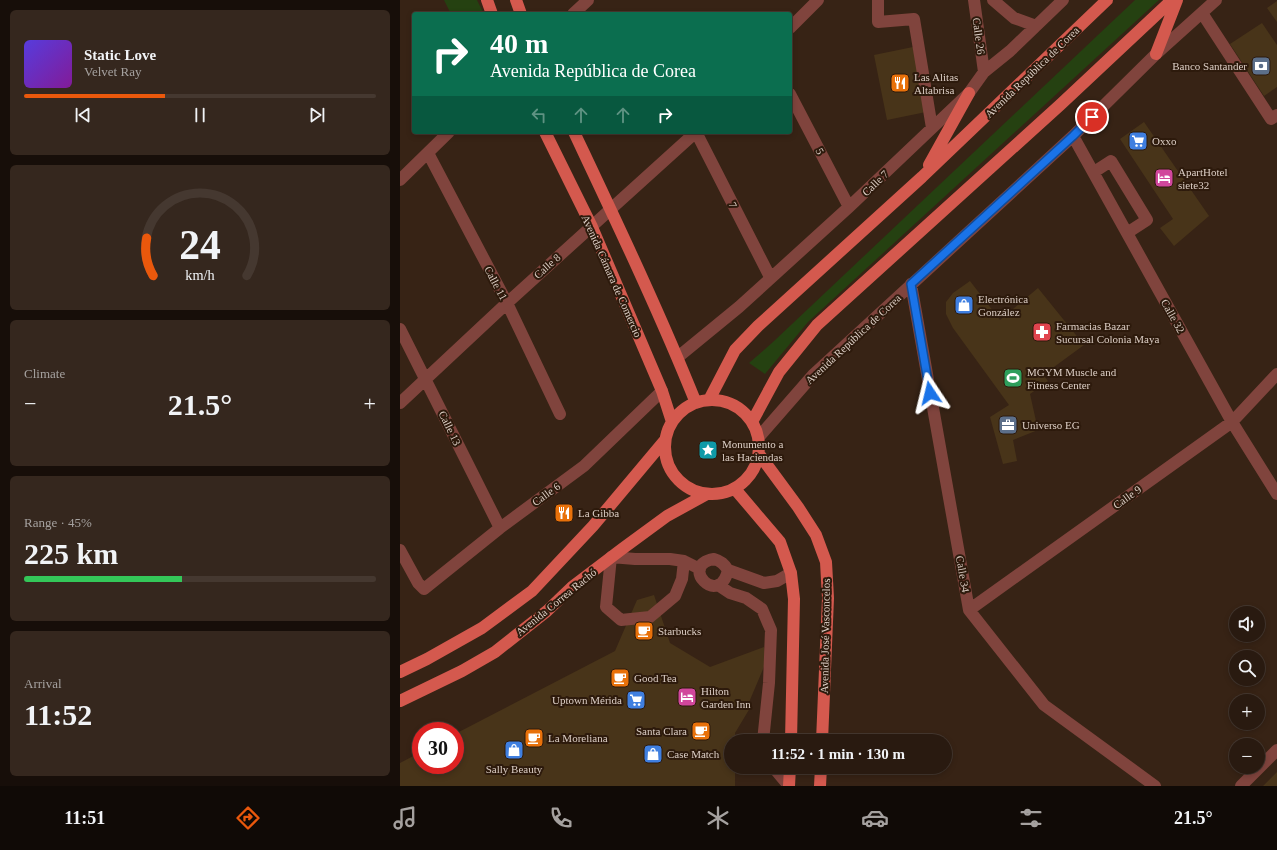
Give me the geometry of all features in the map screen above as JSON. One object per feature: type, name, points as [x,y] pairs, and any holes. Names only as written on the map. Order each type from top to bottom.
[{"type":"main road","points":[[487,0],[491,12]]},
{"type":"main road","points":[[516,0],[520,12]]},
{"type":"main road","name":"Avenida República de Corea","points":[[709,400],[735,350],[758,326],[922,177],[1107,0]]},
{"type":"main road","points":[[752,422],[780,372],[817,325],[1060,105],[1172,0]]},
{"type":"main road","points":[[1156,54],[1177,0]]},
{"type":"main road","points":[[922,177],[970,93]]},
{"type":"main road","name":"Avenida Cámara de Comercio","points":[[546,134],[592,226],[662,391],[672,422]]},
{"type":"main road","points":[[575,134],[678,358],[696,403]]},
{"type":"main road","points":[[400,672],[427,659],[482,628],[532,591],[564,559],[665,440],[672,422],[682,411],[696,403],[709,400],[726,402],[741,410],[752,422],[758,438],[759,454],[756,465],[744,483],[726,493],[708,494],[690,489],[676,478],[667,462],[665,440]]},
{"type":"main road","name":"Avenida José Vasconcelos","points":[[759,454],[798,507],[816,535],[826,562],[828,598],[822,734]]},
{"type":"main road","points":[[735,489],[780,542],[791,573],[794,599],[791,734]]},
{"type":"main road","name":"Avenida Correa Rachó","points":[[400,702],[462,671],[495,652],[547,611],[572,587],[667,516],[708,494]]},
{"type":"main road","points":[[789,786],[790,774]]},
{"type":"main road","points":[[820,786],[821,774]]},
{"type":"street","points":[[575,12],[588,0]]},
{"type":"street","points":[[792,26],[818,0]]},
{"type":"street","points":[[878,0],[878,22],[914,19],[932,128]]},
{"type":"street","name":"Calle 26","points":[[974,0],[984,72]]},
{"type":"street","points":[[993,0],[1014,18],[1036,26]]},
{"type":"street","name":"Calle 7","points":[[678,358],[739,307],[770,277],[849,208],[970,93],[984,72],[1010,51],[1063,0]]},
{"type":"street","name":"Avenida República de Corea","points":[[758,438],[812,375],[1073,136],[1156,54],[1216,0]]},
{"type":"street","points":[[1202,13],[1271,118],[1277,115]]},
{"type":"street","name":"5","points":[[792,98],[849,208]]},
{"type":"street","points":[[400,180],[447,134]]},
{"type":"street","name":"Calle 8","points":[[400,403],[610,208],[694,134]]},
{"type":"street","name":"7","points":[[697,134],[770,277]]},
{"type":"street","name":"Calle 32","points":[[1073,136],[1232,422],[1277,494]]},
{"type":"street","name":"Calle 11","points":[[428,153],[507,303],[560,414]]},
{"type":"street","points":[[1094,172],[1111,160],[1146,220],[1127,233]]},
{"type":"street","name":"Calle 34","points":[[911,284],[969,610],[1044,705],[1155,786]]},
{"type":"street","name":"Calle 13","points":[[400,329],[500,528]]},
{"type":"street","name":"Calle 9","points":[[969,610],[1232,422],[1277,374]]},
{"type":"street","name":"Calle 6","points":[[400,550],[418,583],[424,590],[500,528],[584,466],[662,391]]},
{"type":"street","points":[[684,561],[682,579],[675,596],[650,617],[621,620],[606,607],[612,557],[635,560],[655,558],[670,559],[684,561],[700,569]]},
{"type":"street","points":[[728,570],[723,582],[718,585],[706,585],[699,575],[703,563],[714,559],[720,560],[728,570],[764,583],[777,581],[791,573]]},
{"type":"street","points":[[718,585],[730,592],[746,598],[762,609],[771,630],[769,683],[764,734]]},
{"type":"street","points":[[1241,786],[1277,750]]},
{"type":"street","points":[[779,774],[789,786]]},
{"type":"green space","points":[[444,0],[477,0],[483,12],[450,12]]},
{"type":"green space","points":[[1135,0],[1159,0],[808,322],[765,374],[749,363],[773,342]]},
{"type":"building","points":[[1277,1],[1277,22],[1267,8]]},
{"type":"building","name":"Banco Santander","points":[[1262,23],[1277,45],[1277,87],[1264,96],[1230,44]]},
{"type":"building","name":"Las Alitas Altabrisa","points":[[913,47],[926,112],[887,120],[874,55]]},
{"type":"building","name":"ApartHotel siete32","points":[[1144,122],[1209,216],[1174,246],[1160,228],[1173,219],[1120,139]]},
{"type":"building","points":[[970,281],[1000,320],[1038,288],[1084,345],[1043,375],[1048,381],[1030,394],[1038,430],[1013,440],[1017,461],[1003,464],[990,417],[1009,405],[953,328],[946,314],[946,302],[953,293]]},
{"type":"building","name":"Uptown Mérida","points":[[654,595],[670,643],[710,667],[764,647],[766,662],[747,707],[750,708],[735,734],[724,734],[724,774],[735,774],[735,786],[400,786],[400,763],[412,757],[412,774],[464,774],[464,729],[615,651],[637,600]]},
{"type":"building","points":[[1277,772],[1277,786],[1263,786]]},
{"type":"place","name":"Banco Santander","points":[[1261,66]]},
{"type":"place","name":"Las Alitas Altabrisa","points":[[900,83]]},
{"type":"place","name":"Oxxo","points":[[1138,141]]},
{"type":"place","name":"ApartHotel siete32","points":[[1164,178]]},
{"type":"place","name":"Electrónica González","points":[[964,305]]},
{"type":"place","name":"Farmacias Bazar Sucursal Colonia Maya","points":[[1042,332]]},
{"type":"place","name":"MGYM Muscle and Fitness Center","points":[[1013,378]]},
{"type":"place","name":"Universo EG","points":[[1008,425]]},
{"type":"place","name":"Monumento a las Haciendas","points":[[708,450]]},
{"type":"place","name":"La Gibba","points":[[564,513]]},
{"type":"place","name":"Starbucks","points":[[644,631]]},
{"type":"place","name":"Good Tea","points":[[620,678]]},
{"type":"place","name":"Hilton Garden Inn","points":[[687,697]]},
{"type":"place","name":"Uptown Mérida","points":[[636,700]]},
{"type":"place","name":"Santa Clara","points":[[701,731]]},
{"type":"place","name":"La Moreliana","points":[[534,738]]},
{"type":"place","name":"Sally Beauty","points":[[514,750]]},
{"type":"place","name":"Case Match","points":[[653,754]]},
{"type":"route","points":[[930,393],[911,284],[1092,117]]}]
